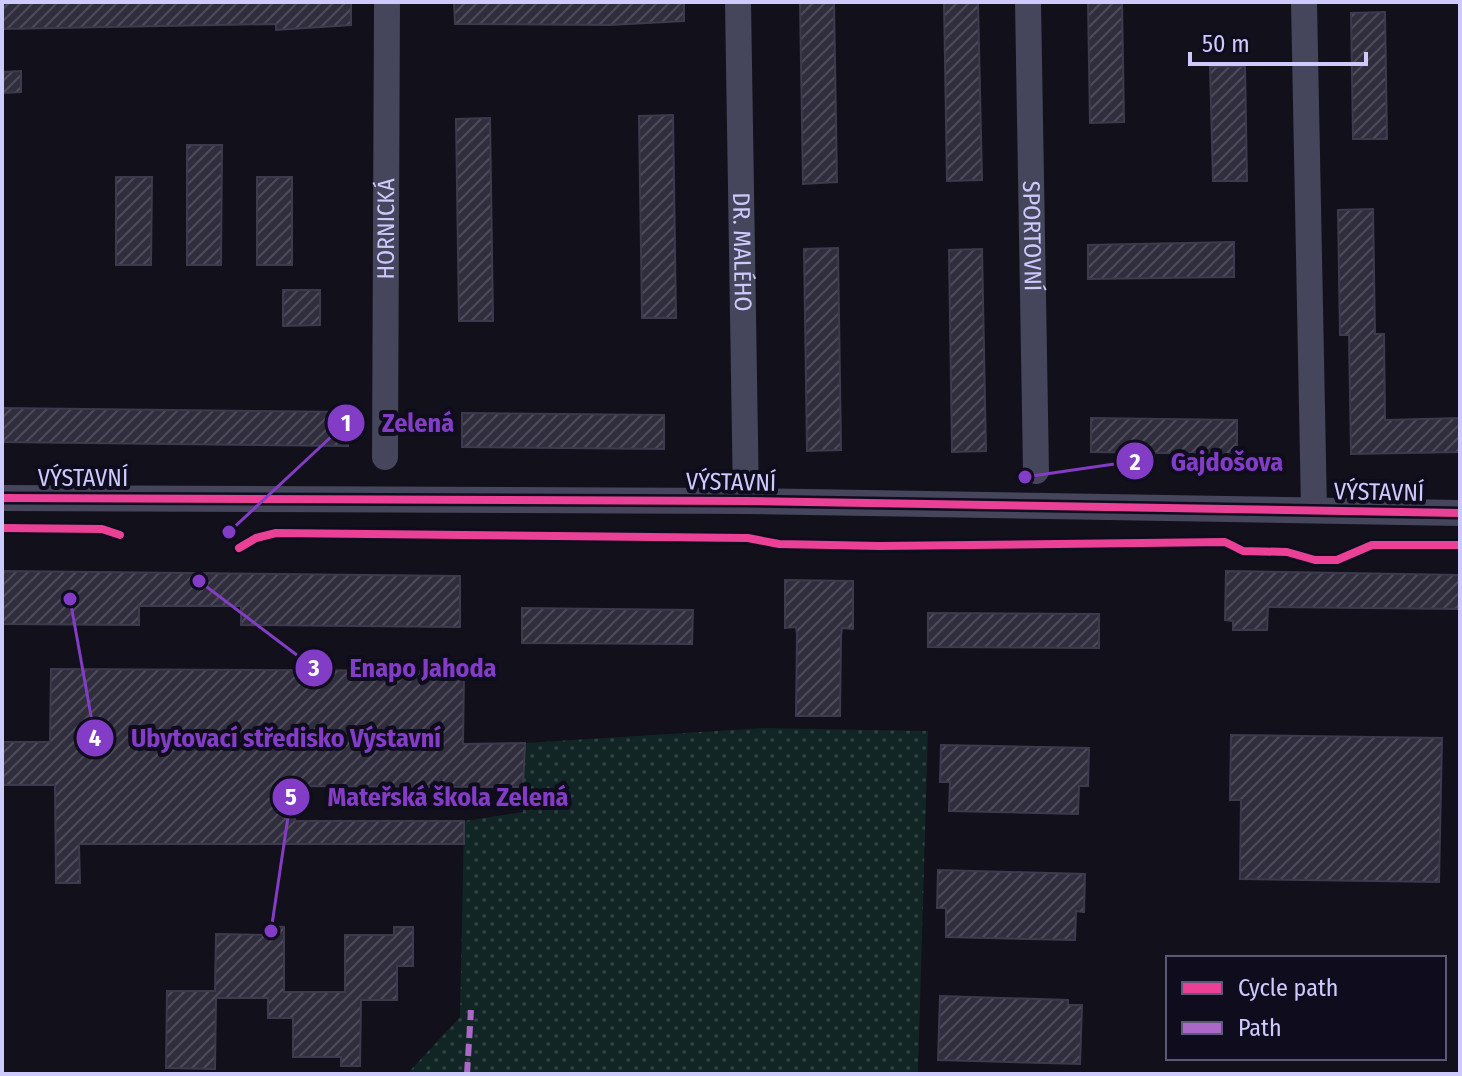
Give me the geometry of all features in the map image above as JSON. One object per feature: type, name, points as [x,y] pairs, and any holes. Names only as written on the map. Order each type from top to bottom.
[{"type":"street","name":"HORNICKÁ","points":[[385,457],[387,2]]},
{"type":"street","name":"DR. MALÉHO","points":[[738,2],[746,501]]},
{"type":"street","name":"SPORTOVNÍ","points":[[1028,2],[1036,471]]},
{"type":"street","points":[[1304,2],[1314,510]]},
{"type":"street","name":"VÝSTAVNÍ","points":[[2,498],[746,501],[1460,513]]},
{"type":"green space","points":[[766,728],[928,731],[918,1074],[407,1074],[460,1017],[464,821],[523,812],[525,743]]},
{"type":"building","points":[[2,2],[351,2],[351,25],[276,30],[276,24],[2,29]]},
{"type":"building","points":[[454,2],[684,2],[684,21],[610,25],[455,24]]},
{"type":"building","points":[[800,2],[834,2],[837,182],[803,184]]},
{"type":"building","points":[[944,2],[978,2],[982,180],[947,181]]},
{"type":"building","points":[[1088,2],[1122,2],[1124,122],[1090,123]]},
{"type":"building","points":[[1385,12],[1387,139],[1353,139],[1351,13]]},
{"type":"building","points":[[1245,66],[1247,181],[1213,181],[1210,67]]},
{"type":"building","points":[[21,71],[21,92],[2,93],[2,72]]},
{"type":"building","points":[[673,115],[676,318],[642,318],[639,116]]},
{"type":"building","points":[[490,118],[493,321],[459,321],[456,119]]},
{"type":"building","points":[[187,145],[222,145],[221,265],[187,265]]},
{"type":"building","points":[[116,177],[152,177],[151,265],[116,265]]},
{"type":"building","points":[[257,177],[292,177],[292,265],[257,265]]},
{"type":"building","points":[[1373,209],[1375,334],[1384,334],[1385,420],[1460,418],[1460,452],[1351,454],[1349,335],[1340,335],[1338,210]]},
{"type":"building","points":[[1234,242],[1234,277],[1088,279],[1088,245]]},
{"type":"building","points":[[838,248],[841,450],[807,451],[804,249]]},
{"type":"building","points":[[982,249],[986,451],[952,452],[949,250]]},
{"type":"building","points":[[283,290],[320,290],[320,325],[283,326]]},
{"type":"building","points":[[2,408],[348,412],[348,446],[2,442]]},
{"type":"building","points":[[462,413],[664,415],[664,449],[462,447]]},
{"type":"building","points":[[1091,418],[1237,420],[1237,454],[1091,452]]},
{"type":"building","points":[[2,571],[460,576],[460,627],[241,625],[241,606],[139,606],[139,625],[2,624]]},
{"type":"building","points":[[1226,571],[1460,575],[1460,609],[1268,607],[1267,630],[1233,630],[1233,621],[1225,620]]},
{"type":"building","points":[[785,580],[853,581],[853,629],[842,628],[841,636],[840,716],[796,716],[797,635],[796,627],[785,628]]},
{"type":"building","points":[[522,608],[693,610],[692,644],[522,643]]},
{"type":"building","points":[[928,613],[1099,614],[1099,648],[928,647]]},
{"type":"building","points":[[51,669],[464,671],[463,744],[525,743],[523,787],[296,786],[295,821],[464,821],[464,844],[79,844],[80,883],[56,883],[55,785],[2,785],[2,742],[50,742]]},
{"type":"building","points":[[1231,735],[1442,738],[1439,882],[1240,879],[1241,800],[1230,800]]},
{"type":"building","points":[[941,745],[1089,748],[1088,786],[1079,786],[1078,814],[949,811],[950,782],[940,782]]},
{"type":"building","points":[[938,870],[1085,874],[1084,912],[1076,911],[1075,940],[946,937],[946,908],[937,908]]},
{"type":"building","points":[[266,926],[284,927],[284,992],[345,992],[345,935],[394,935],[394,927],[413,927],[413,966],[397,966],[397,1000],[361,1000],[360,1066],[341,1066],[341,1057],[293,1057],[293,1018],[268,1018],[268,998],[216,998],[215,1069],[166,1068],[167,991],[215,991],[216,934],[266,935]]},
{"type":"building","points":[[940,996],[1068,1000],[1068,1005],[1082,1005],[1080,1064],[938,1060]]},
{"type":"marked path","points":[[467,1074],[471,1010]]},
{"type":"cycle path","points":[[2,498],[746,501],[1460,513]]},
{"type":"cycle path","points":[[2,528],[102,529],[120,535]]},
{"type":"cycle path","points":[[239,548],[256,538],[276,533],[748,538],[779,544],[880,546],[1225,542],[1243,551],[1287,552],[1315,560],[1337,560],[1372,545],[1460,545]]},
{"type":"place","name":"Gajdošova","points":[[1025,477]]},
{"type":"place","name":"Zelená","points":[[229,532]]},
{"type":"place","name":"Enapo Jahoda","points":[[199,581]]},
{"type":"place","name":"Ubytovací středisko Výstavní","points":[[70,599]]},
{"type":"place","name":"Mateřská škola Zelená","points":[[271,931]]}]
